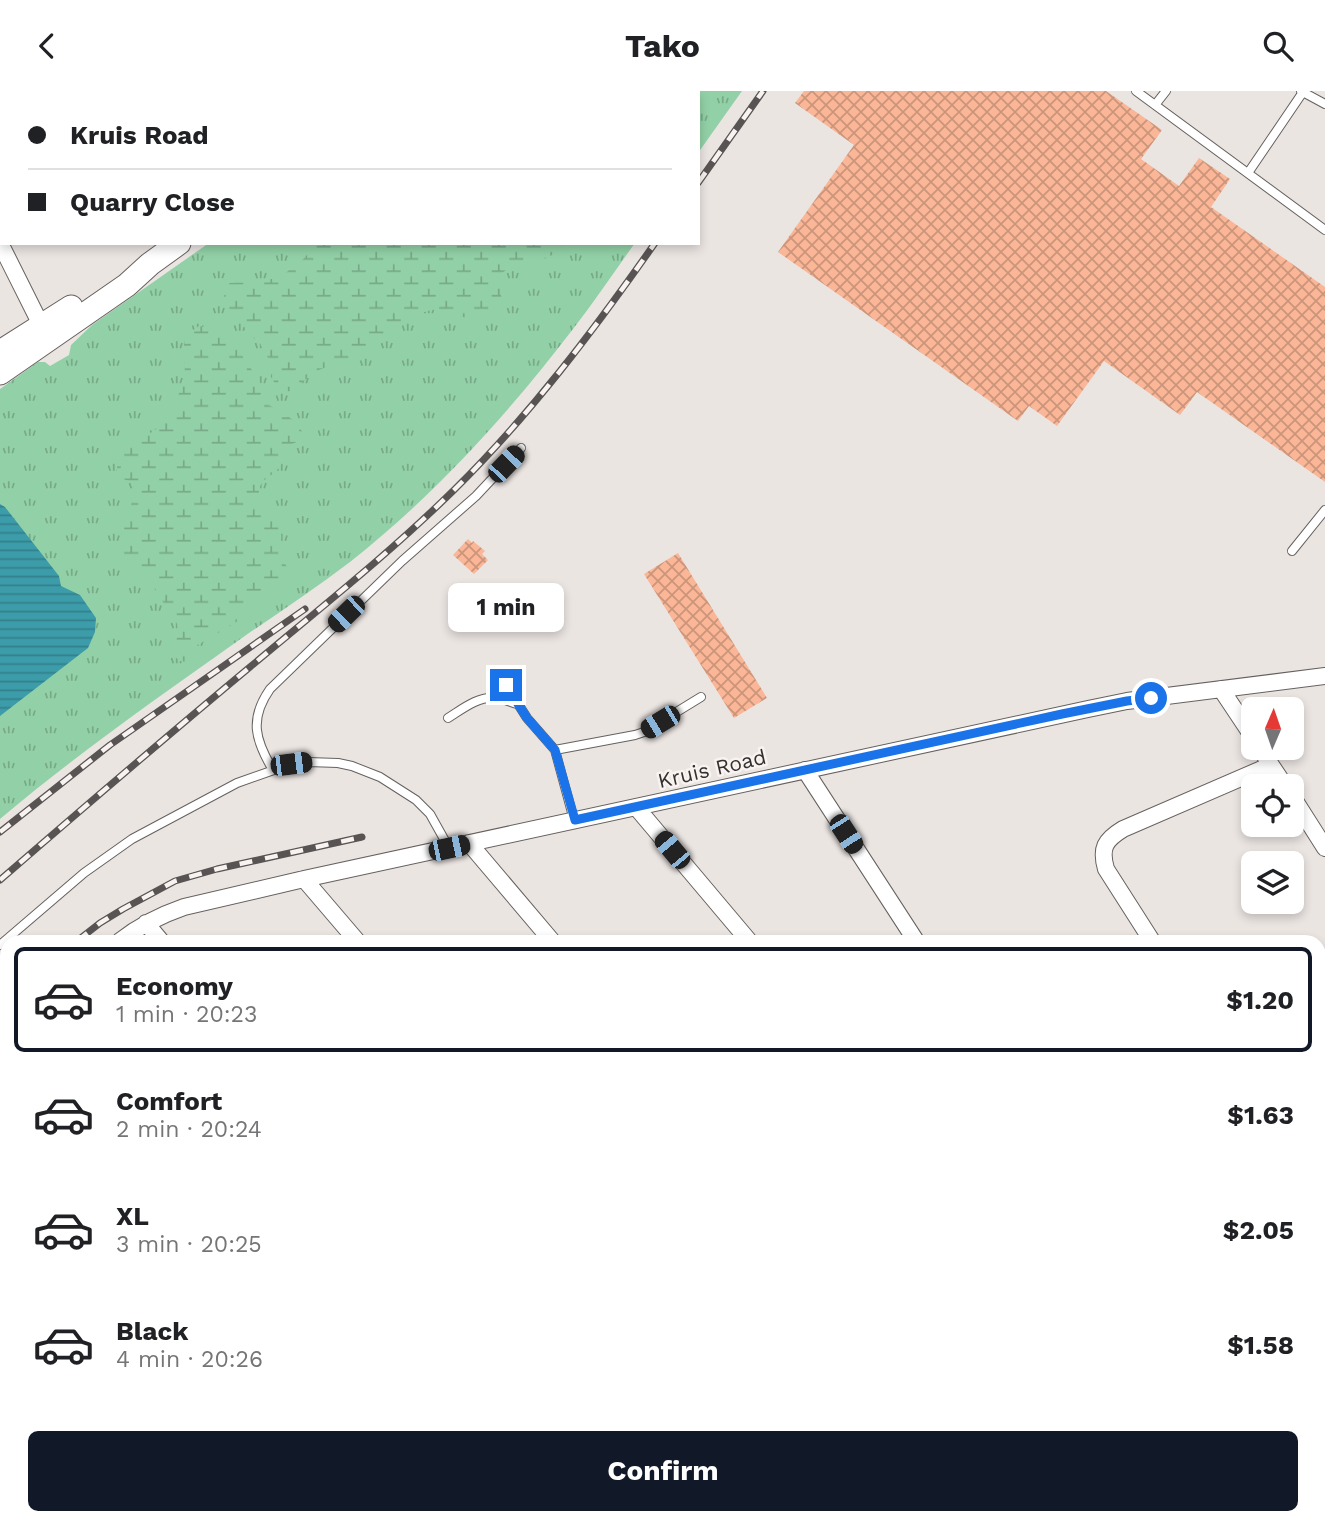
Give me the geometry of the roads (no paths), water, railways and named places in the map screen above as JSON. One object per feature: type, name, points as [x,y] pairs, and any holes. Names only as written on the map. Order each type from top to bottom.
[{"type":"main road","points":[[0,373],[44,333],[118,278],[150,264],[176,245]]},
{"type":"main road","points":[[0,352],[44,333]]},
{"type":"street","points":[[1,245],[44,333]]},
{"type":"street","name":"Kruis Road","points":[[129,935],[146,923],[184,907],[805,769],[1127,701],[1325,676]]},
{"type":"street","points":[[1221,689],[1241,719]]},
{"type":"street","points":[[1268,760],[1277,774]]},
{"type":"street","points":[[1148,935],[1106,869],[1103,859],[1107,841],[1123,829],[1271,765]]},
{"type":"street","points":[[805,769],[912,935]]},
{"type":"street","points":[[636,807],[740,935]]},
{"type":"street","points":[[1304,815],[1325,848]]},
{"type":"street","points":[[469,843],[547,935]]},
{"type":"street","points":[[304,879],[352,935]]},
{"type":"street","points":[[146,923],[155,935]]},
{"type":"lane","points":[[1136,91],[1325,230]]},
{"type":"lane","points":[[1155,104],[1166,91]]},
{"type":"lane","points":[[1248,173],[1302,92],[1325,104]]},
{"type":"lane","points":[[273,769],[260,746],[257,721],[258,708],[270,689],[402,561],[476,496],[522,448]]},
{"type":"lane","points":[[1292,551],[1325,510]]},
{"type":"lane","points":[[506,685],[527,718],[555,750],[575,820]]},
{"type":"lane","points":[[555,750],[644,732],[701,697]]},
{"type":"lane","points":[[448,718],[486,698],[517,704]]},
{"type":"lane","points":[[12,935],[84,873],[132,839],[237,783],[291,764],[325,762],[352,766],[400,788],[430,814],[449,848]]},
{"type":"water","points":[[0,504],[59,576],[61,586],[80,595],[96,618],[95,632],[88,648],[0,716]]},
{"type":"railway","points":[[700,180],[763,91]]},
{"type":"railway","points":[[0,880],[380,558],[454,490],[509,432],[560,371],[654,245]]},
{"type":"railway","points":[[0,832],[110,745],[305,609]]},
{"type":"railway","points":[[85,935],[123,909],[175,881],[362,837]]}]
